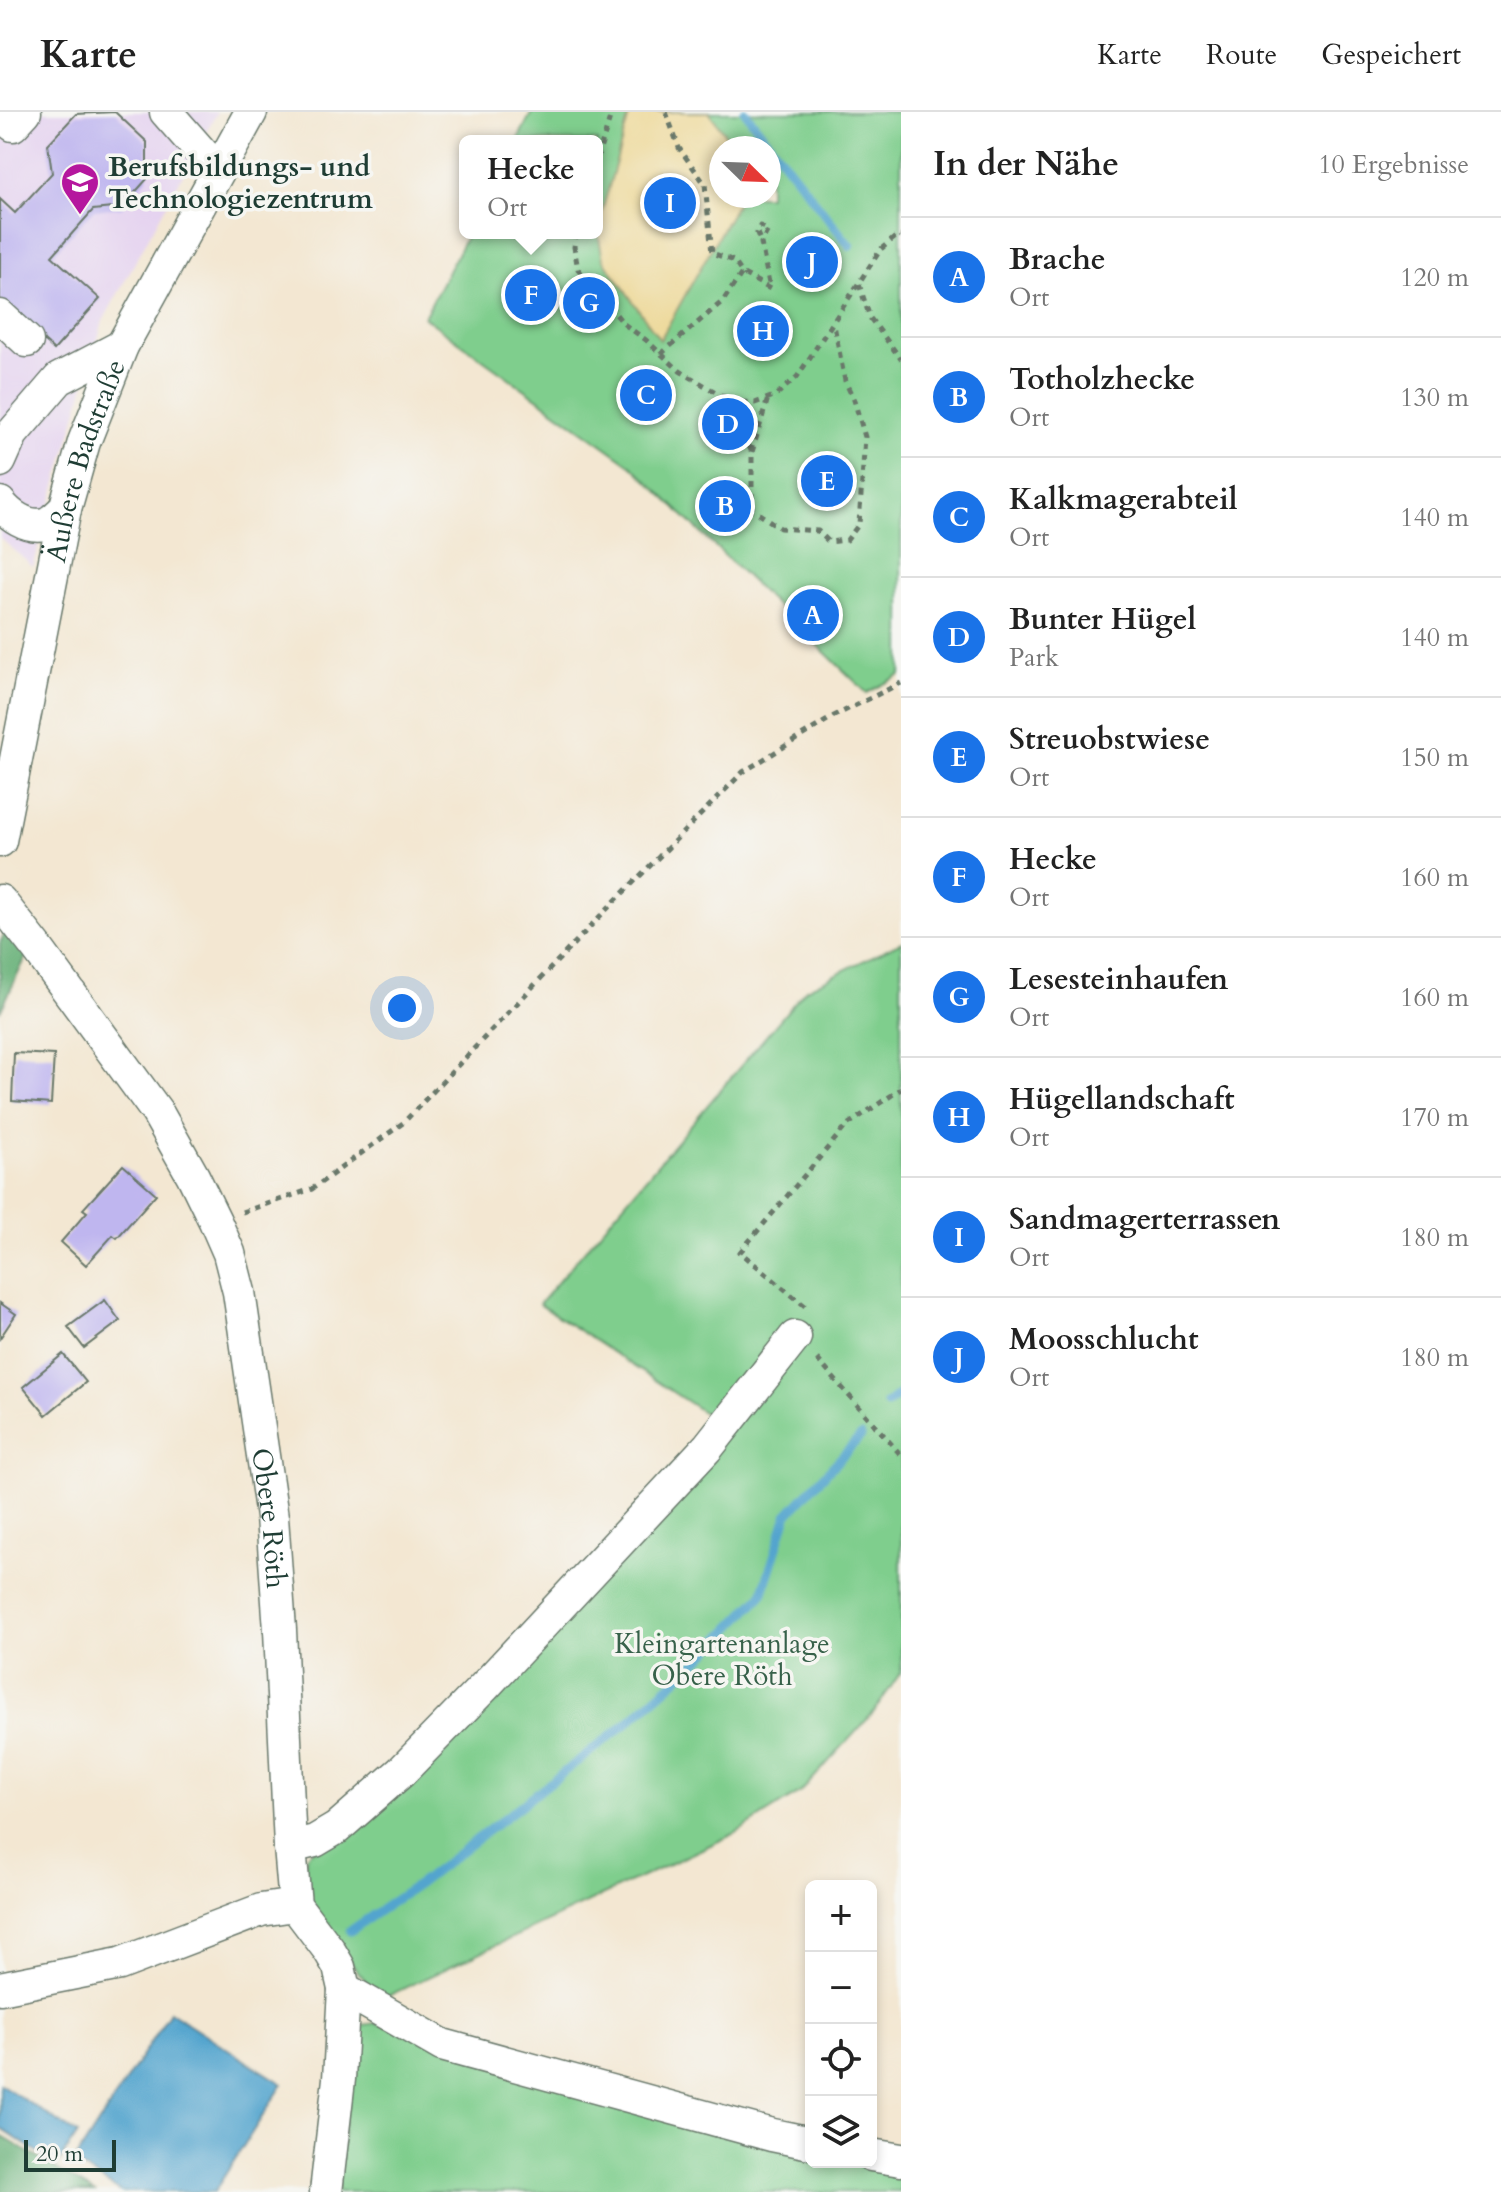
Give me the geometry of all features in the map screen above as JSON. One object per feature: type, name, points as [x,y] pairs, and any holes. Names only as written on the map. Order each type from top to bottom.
[{"type":"street","points":[[0,113],[13,125],[25,112]]},
{"type":"street","points":[[166,112],[218,171]]},
{"type":"street","name":"Äußere Badstraße","points":[[0,841],[65,509],[84,442],[122,346],[251,112]]},
{"type":"street","points":[[0,316],[27,341]]},
{"type":"street","points":[[0,461],[12,434],[59,379],[122,346]]},
{"type":"street","points":[[0,503],[9,515],[30,524],[45,524],[65,509]]},
{"type":"street","name":"Obere Röth","points":[[0,901],[157,1112],[193,1176],[229,1253],[239,1292],[272,1517],[295,1905]]},
{"type":"street","points":[[290,1847],[315,1841],[337,1828],[401,1772],[708,1447],[795,1337]]},
{"type":"street","points":[[0,1988],[120,1964],[261,1910],[295,1905],[339,1967],[344,1989],[339,2079],[326,2192]]},
{"type":"street","points":[[344,1989],[442,2045],[759,2132],[805,2142]]},
{"type":"street","points":[[877,2156],[901,2160]]},
{"type":"path","points":[[603,140],[612,112]]},
{"type":"path","points":[[666,112],[679,148],[705,184],[712,253],[734,261],[742,273],[770,289],[761,243]]},
{"type":"path","points":[[575,239],[578,269],[624,324],[680,371],[731,401],[755,403],[776,395],[797,377],[881,249],[898,235],[901,236]]},
{"type":"path","points":[[661,354],[723,301],[742,273]]},
{"type":"path","points":[[858,283],[870,318],[901,359]]},
{"type":"path","points":[[768,398],[752,453],[752,509],[780,528],[818,531],[829,542],[847,540],[859,524],[865,437],[845,381],[834,324]]},
{"type":"path","points":[[731,401],[752,453]]},
{"type":"path","points":[[215,1221],[312,1189],[403,1123],[604,912],[743,772],[834,716],[901,683]]},
{"type":"path","points":[[901,1089],[847,1125],[740,1252],[814,1314],[795,1337],[901,1455]]},
{"type":"shaded area","name":"Berufsbildungs- und Technologiezentrum","points":[[0,112],[217,112],[103,321],[33,567],[0,538]]},
{"type":"green space","points":[[532,112],[901,112],[901,675],[867,693],[632,466],[424,317],[465,239],[603,239],[603,135],[520,135]]},
{"type":"green space","points":[[6,930],[29,951],[0,1012],[0,943]]},
{"type":"green space","name":"Kleingartenanlage Obere Röth","points":[[901,942],[901,1672],[874,1712],[801,1792],[736,1833],[381,1999],[317,1911],[305,1882],[306,1856],[490,1691],[712,1418],[539,1304],[806,989]]},
{"type":"green space","points":[[376,2023],[805,2151],[805,2168],[877,2166],[901,2171],[901,2192],[337,2192],[353,2040],[362,2025]]},
{"type":"green space","points":[[0,2135],[94,2192],[0,2192]]},
{"type":"sand","points":[[630,112],[709,112],[726,136],[709,136],[709,208],[734,208],[660,340],[603,259],[599,239],[603,239],[603,208]]},
{"type":"water","points":[[170,2012],[283,2084],[214,2192],[121,2192],[74,2162]]},
{"type":"water","points":[[0,2084],[77,2134],[57,2165],[0,2128]]},
{"type":"building","points":[[115,112],[147,142],[147,179],[122,207],[93,210],[52,256],[100,299],[54,350],[0,301],[0,199],[15,213],[52,173],[48,144],[76,114]]},
{"type":"building","points":[[14,1053],[54,1055],[51,1104],[12,1101]]},
{"type":"building","points":[[123,1165],[156,1194],[117,1238],[113,1235],[86,1265],[61,1242],[87,1212],[83,1209]]},
{"type":"building","points":[[105,1300],[120,1321],[84,1348],[68,1327]]},
{"type":"building","points":[[0,1303],[16,1314],[0,1338]]},
{"type":"building","points":[[63,1354],[86,1382],[46,1415],[23,1387]]},
{"type":"waterway","points":[[745,112],[850,246]]},
{"type":"waterway","points":[[887,1404],[901,1393]]},
{"type":"waterway","points":[[350,1931],[420,1883],[621,1728],[701,1658],[762,1595],[787,1515],[861,1436]]},
{"type":"place","name":"Sandmagerterrassen","points":[[670,203]]},
{"type":"place","name":"Berufsbildungs- und Technologiezentrum","points":[[80,216]]},
{"type":"place","name":"Moosschlucht","points":[[812,262]]},
{"type":"place","name":"Hecke","points":[[531,295]]},
{"type":"place","name":"Lesesteinhaufen","points":[[589,303]]},
{"type":"place","name":"Hügellandschaft","points":[[763,331]]},
{"type":"place","name":"Kalkmagerabteil","points":[[646,395]]},
{"type":"place","name":"Bunter Hügel","points":[[728,424]]},
{"type":"place","name":"Streuobstwiese","points":[[827,481]]},
{"type":"place","name":"Totholzhecke","points":[[725,506]]},
{"type":"place","name":"Brache","points":[[813,615]]}]
